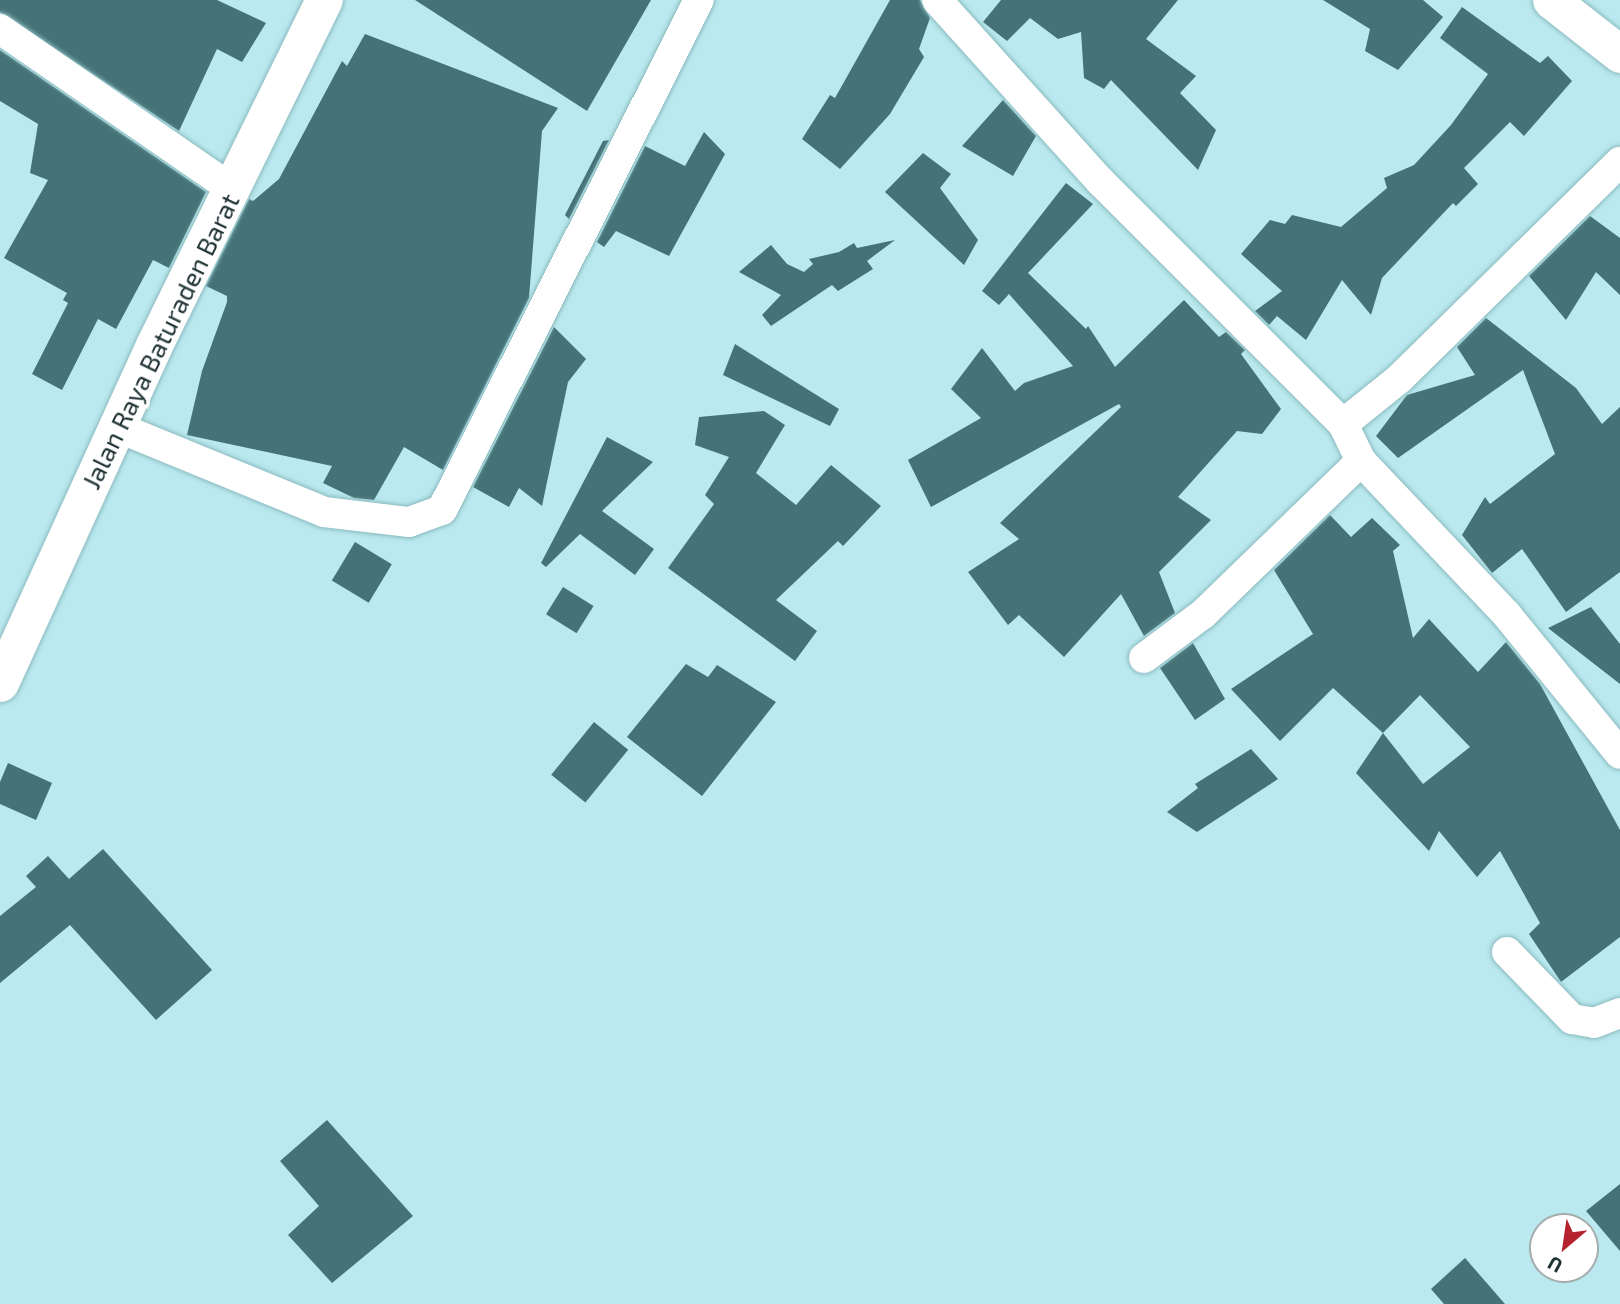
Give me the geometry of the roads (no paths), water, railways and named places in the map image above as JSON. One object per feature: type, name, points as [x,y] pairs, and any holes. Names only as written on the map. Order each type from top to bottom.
[{"type":"street","name":"Jalan Raya Baturaden Barat","points":[[0,683],[117,427],[324,0]]},
{"type":"street","points":[[117,427],[324,512],[410,522],[442,510],[699,0]]},
{"type":"street","points":[[937,0],[1101,182],[1343,424],[1361,461],[1507,615],[1620,754]]},
{"type":"street","points":[[1551,0],[1620,54]]},
{"type":"street","points":[[0,29],[233,190]]},
{"type":"street","points":[[1343,424],[1399,379],[1620,162]]},
{"type":"street","points":[[1144,658],[1202,614],[1361,461]]},
{"type":"street","points":[[1507,953],[1572,1020],[1594,1023],[1620,1013]]}]
